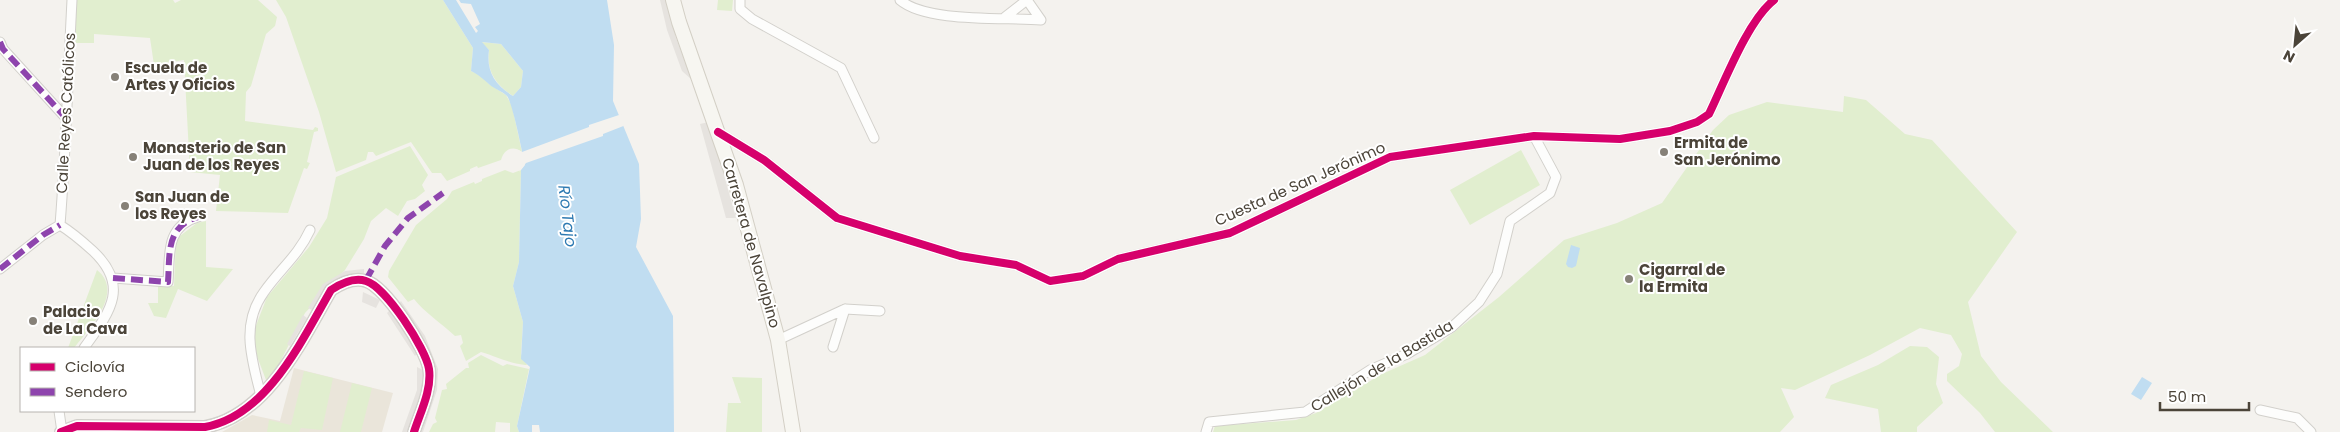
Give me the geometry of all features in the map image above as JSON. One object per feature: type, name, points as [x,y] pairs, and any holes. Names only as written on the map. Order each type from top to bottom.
[{"type":"main road","name":"Carretera de Navalpino","points":[[673,0],[736,185],[778,340],[793,432]]},
{"type":"street","name":"Calle Reyes Católicos","points":[[60,225],[64,180],[65,117],[72,0]]},
{"type":"street","points":[[740,0],[740,9],[752,19],[841,68],[874,138]]},
{"type":"street","points":[[900,0],[906,5],[946,16],[1005,17]]},
{"type":"street","name":"Cuesta de San Jerónimo","points":[[718,132],[764,160],[836,218],[960,256],[1016,265],[1050,281],[1083,276],[1118,260],[1230,233],[1390,157],[1534,136],[1620,139],[1670,131],[1697,122],[1709,114],[1755,22],[1766,6],[1774,0]]},
{"type":"street","points":[[0,42],[3,49],[65,117]]},
{"type":"street","name":"Callejón de la Bastida","points":[[1206,432],[1209,422],[1305,412],[1370,370],[1407,354],[1452,327],[1479,302],[1497,274],[1510,221],[1550,193],[1556,177],[1534,136]]},
{"type":"street","points":[[113,278],[168,282],[171,238],[178,229],[198,217]]},
{"type":"street","points":[[0,269],[43,235],[60,225],[75,234],[108,266],[113,278],[114,288],[112,304],[104,320],[85,347]]},
{"type":"street","points":[[261,396],[249,348],[251,320],[263,293],[301,249],[310,230]]},
{"type":"street","points":[[59,412],[61,432],[77,426],[205,427],[216,425],[244,410],[272,386],[331,290],[341,284],[366,280],[377,287],[397,310],[418,341],[429,369],[428,388],[414,432]]},
{"type":"street","points":[[834,347],[845,309]]},
{"type":"street","name":"Carretera de Navalpino","points":[[778,340],[845,309],[880,311]]},
{"type":"street","points":[[2260,410],[2297,418],[2311,432]]},
{"type":"shaded area","points":[[660,0],[666,0],[676,38],[692,80],[682,71],[667,30]]},
{"type":"shaded area","points":[[709,122],[736,218],[726,218],[700,124]]},
{"type":"shaded area","points":[[364,269],[364,273],[341,277],[326,286],[312,310],[308,308],[323,284],[345,271]]},
{"type":"shaded area","points":[[363,292],[380,300],[376,308],[362,302]]},
{"type":"shaded area","points":[[401,301],[425,336],[438,369],[437,390],[423,432],[420,432],[434,390],[435,369],[423,338],[399,303]]},
{"type":"shaded area","points":[[390,310],[413,344],[417,354],[415,356],[387,313]]},
{"type":"shaded area","points":[[303,315],[307,318],[290,346],[287,344]]},
{"type":"shaded area","points":[[417,367],[423,370],[422,387],[408,432],[402,432],[417,390]]},
{"type":"shaded area","points":[[294,368],[393,393],[382,432],[222,432],[252,415],[280,421]]},
{"type":"green space","points":[[76,0],[173,0],[175,3],[181,0],[258,0],[277,17],[275,26],[266,34],[251,86],[246,92],[245,121],[313,130],[315,127],[318,128],[318,131],[314,132],[307,162],[310,163],[307,169],[304,168],[288,213],[216,211],[220,175],[190,172],[184,60],[154,65],[150,38],[94,34],[94,43],[74,43]]},
{"type":"green space","points":[[276,0],[443,0],[473,48],[471,71],[482,76],[489,84],[506,95],[512,106],[522,152],[509,149],[504,153],[501,160],[478,168],[477,166],[447,181],[441,173],[432,173],[411,142],[376,156],[373,152],[368,152],[366,160],[336,172],[319,112],[286,17]]},
{"type":"green space","points":[[718,0],[733,0],[732,11],[717,10]]},
{"type":"green space","points":[[481,42],[501,44],[523,71],[521,87],[513,96],[494,77],[489,64],[489,50]]},
{"type":"green space","points":[[1844,96],[1866,100],[1905,134],[1932,140],[2017,232],[1968,302],[1981,356],[2001,382],[2053,432],[1995,432],[1980,413],[1947,381],[1947,374],[1959,366],[1962,354],[1951,335],[1920,328],[1870,355],[1795,390],[1781,388],[1794,417],[1780,432],[1213,432],[1215,426],[1296,420],[1316,413],[1382,374],[1425,355],[1499,297],[1564,240],[1617,223],[1662,203],[1713,130],[1729,115],[1767,102],[1843,112]]},
{"type":"green space","points":[[410,146],[428,175],[422,185],[425,191],[415,199],[407,201],[398,216],[386,208],[371,221],[364,239],[345,270],[305,313],[275,372],[266,380],[255,351],[255,328],[267,297],[309,247],[327,218],[336,177]]},
{"type":"green space","points":[[1521,150],[1540,185],[1470,225],[1450,190]]},
{"type":"green space","points":[[505,170],[513,173],[521,170],[519,262],[513,286],[523,322],[521,354],[527,365],[513,363],[481,352],[466,361],[460,346],[463,343],[461,335],[455,336],[414,299],[408,302],[388,277],[389,271],[416,225],[447,199],[452,191],[474,182],[475,184],[482,181],[482,179]]},
{"type":"green space","points":[[206,221],[206,267],[233,269],[207,301],[178,289],[166,318],[154,316],[148,303],[158,303],[158,285],[174,286],[176,239],[197,223]]},
{"type":"green space","points":[[97,270],[105,279],[107,289],[102,310],[75,347],[68,347]]},
{"type":"green space","points":[[1910,346],[1927,347],[1939,357],[1936,384],[1943,403],[1917,427],[1917,432],[1881,432],[1878,409],[1825,398],[1831,385],[1878,365]]},
{"type":"green space","points":[[481,355],[503,366],[507,364],[529,369],[517,426],[519,432],[510,432],[510,423],[496,422],[495,432],[429,432],[433,424],[437,422],[435,418],[442,390],[447,389],[446,384],[466,368],[469,368],[468,363]]},
{"type":"green space","points":[[304,371],[333,378],[322,430],[301,428],[299,432],[267,432],[269,420],[291,425]]},
{"type":"green space","points":[[732,377],[762,378],[762,432],[726,432],[728,403],[741,403]]},
{"type":"green space","points":[[352,383],[372,388],[361,432],[340,432]]},
{"type":"water","name":"Río Tajo","points":[[443,0],[456,0],[476,33],[478,31],[475,27],[480,24],[471,4],[461,3],[459,0],[607,0],[614,45],[613,101],[639,164],[641,219],[636,247],[673,316],[674,432],[540,432],[539,425],[532,425],[532,432],[519,432],[517,426],[530,367],[521,359],[523,322],[513,286],[519,262],[521,170],[525,165],[515,118],[507,96],[471,71],[473,48]],"holes":[[[482,42],[501,44],[523,71],[521,87],[513,96],[501,87],[493,77],[488,58],[489,50]]]},
{"type":"water","points":[[1571,245],[1580,248],[1576,266],[1572,268],[1566,264]]},
{"type":"water","points":[[2142,377],[2152,383],[2141,400],[2131,394]]},
{"type":"pier","points":[[622,114],[626,125],[603,134],[603,136],[526,163],[519,172],[523,163],[519,150],[522,152]]},
{"type":"marked path","points":[[0,42],[3,49],[65,117]]},
{"type":"marked path","points":[[366,280],[385,246],[408,218],[443,193]]},
{"type":"marked path","points":[[113,278],[168,282],[171,243],[180,227],[187,221],[198,217]]},
{"type":"marked path","points":[[0,269],[43,235],[60,225]]},
{"type":"cycle path","points":[[718,132],[764,160],[837,218],[960,256],[1016,265],[1050,281],[1083,276],[1118,259],[1230,233],[1390,157],[1534,136],[1620,139],[1670,131],[1697,122],[1709,114],[1746,37],[1764,9],[1774,0]]},
{"type":"cycle path","points":[[61,432],[77,426],[205,427],[227,420],[247,408],[280,373],[308,331],[331,290],[343,283],[357,280],[366,281],[384,294],[413,334],[426,360],[429,369],[429,385],[414,432]]},
{"type":"place","name":"Escuela de Artes y Oficios","points":[[115,77]]},
{"type":"place","name":"Ermita de San Jerónimo","points":[[1664,152]]},
{"type":"place","name":"Monasterio de San Juan de los Reyes","points":[[133,157]]},
{"type":"place","name":"San Juan de los Reyes","points":[[125,206]]},
{"type":"place","name":"Cigarral de la Ermita","points":[[1629,279]]},
{"type":"place","name":"Palacio de La Cava","points":[[33,321]]}]
